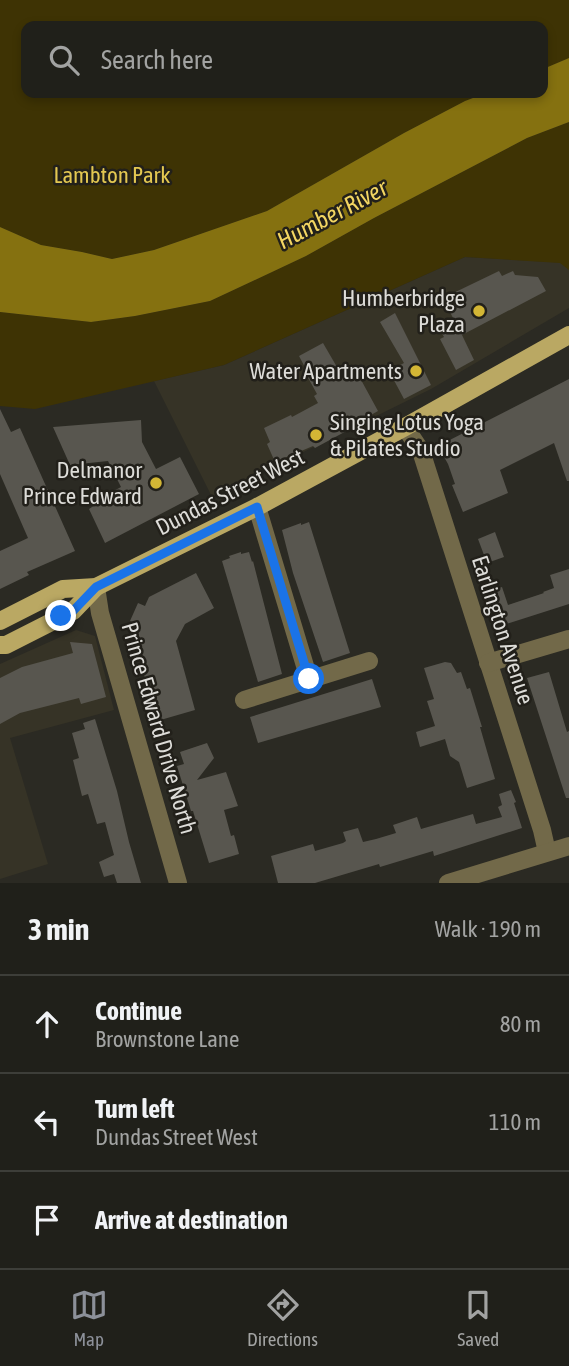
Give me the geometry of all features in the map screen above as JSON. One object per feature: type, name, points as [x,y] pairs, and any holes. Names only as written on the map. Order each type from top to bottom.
[{"type":"main road","name":"Dundas Street West","points":[[0,645],[6,645],[73,611],[96,587],[257,507],[569,335]]},
{"type":"main road","name":"Dundas Street West","points":[[0,621],[63,589],[96,587]]},
{"type":"street","name":"Earlington Avenue","points":[[405,427],[421,451],[547,852]]},
{"type":"street","points":[[257,507],[309,679]]},
{"type":"street","name":"Prince Edward Drive North","points":[[96,587],[100,613],[178,883]]},
{"type":"street","points":[[488,663],[569,639]]},
{"type":"street","points":[[244,700],[369,661]]},
{"type":"street","points":[[459,881],[569,846]]},
{"type":"shaded area","points":[[465,257],[569,263],[569,308],[431,389],[212,497],[154,381],[224,365]]},
{"type":"shaded area","points":[[76,630],[95,636],[114,710],[10,738],[48,864],[0,879],[0,664]]},
{"type":"green space","name":"Lambton Park","points":[[0,0],[569,0],[569,58],[548,67],[548,21],[21,21],[21,98],[473,98],[404,133],[267,211],[154,250],[112,259],[41,245],[0,227]]},
{"type":"green space","points":[[569,122],[569,270],[560,263],[465,257],[224,365],[35,409],[0,406],[0,312],[91,322],[210,301],[306,256],[527,138]]},
{"type":"water","name":"Humber River","points":[[569,58],[569,122],[527,138],[306,256],[210,301],[91,322],[0,312],[0,227],[41,245],[112,259],[154,250],[267,211],[465,101],[473,98],[548,98],[548,67]]},
{"type":"building","name":"Humberbridge Plaza","points":[[499,271],[502,276],[513,271],[515,275],[538,277],[546,291],[462,335],[474,360],[456,370],[440,339],[444,337],[441,332],[456,324],[443,298]]},
{"type":"building","points":[[395,313],[431,385],[404,399],[389,371],[404,363],[380,322]]},
{"type":"building","points":[[323,343],[341,374],[354,367],[378,411],[315,448],[313,446],[275,462],[264,428],[318,403],[314,396],[317,394],[299,356]]},
{"type":"building","points":[[569,379],[569,481],[554,443],[500,470],[508,493],[463,512],[452,485],[455,484],[448,464],[438,446]]},
{"type":"building","points":[[0,409],[11,432],[20,428],[75,551],[27,572],[29,575],[0,589],[0,551],[28,538],[0,474]]},
{"type":"building","name":"Delmanor Prince Edward","points":[[141,420],[142,442],[156,469],[180,457],[199,494],[105,543],[89,509],[95,505],[93,502],[121,487],[108,461],[70,465],[53,427]]},
{"type":"building","points":[[309,522],[350,653],[323,662],[293,573],[282,530]]},
{"type":"building","points":[[495,532],[504,557],[487,563],[478,539]]},
{"type":"building","points":[[241,552],[249,552],[253,561],[282,674],[258,682],[222,561]]},
{"type":"building","points":[[569,569],[569,604],[500,626],[489,591],[502,587],[508,605],[554,588],[550,575]]},
{"type":"building","points":[[196,573],[214,608],[185,624],[176,641],[195,710],[157,721],[132,632],[137,624],[130,621],[138,603],[145,606],[149,597]]},
{"type":"building","points":[[70,642],[92,644],[106,697],[81,704],[79,698],[20,713],[0,724],[0,678],[22,667],[73,653]]},
{"type":"building","points":[[451,663],[457,673],[461,672],[467,689],[470,688],[495,779],[467,788],[459,762],[450,756],[445,739],[420,747],[416,732],[435,726],[427,701],[434,699],[424,668]]},
{"type":"building","points":[[549,672],[567,732],[569,731],[569,798],[566,798],[527,678]]},
{"type":"building","points":[[372,679],[381,707],[258,743],[250,717]]},
{"type":"building","points":[[95,719],[141,883],[117,883],[114,874],[104,877],[99,862],[114,855],[105,822],[97,824],[88,794],[82,796],[73,760],[79,758],[72,733],[85,729],[83,723]]},
{"type":"building","points":[[207,743],[214,758],[197,780],[226,772],[238,806],[224,810],[239,854],[209,863],[177,766],[184,764],[180,752]]},
{"type":"building","points":[[511,790],[522,828],[434,856],[433,851],[315,883],[278,883],[271,856],[313,844],[315,851],[343,843],[346,841],[343,832],[358,828],[363,842],[376,839],[396,833],[393,825],[417,817],[421,829],[473,814],[476,824],[502,817],[498,807],[502,805],[499,794]]},
{"type":"place","name":"Humberbridge Plaza","points":[[479,311]]},
{"type":"place","name":"Water Apartments","points":[[416,371]]},
{"type":"place","name":"Singing Lotus Yoga & Pilates Studio","points":[[316,435]]},
{"type":"place","name":"Delmanor Prince Edward","points":[[156,483]]},
{"type":"route","points":[[61,616],[73,611],[96,587],[257,507],[309,679]]}]
